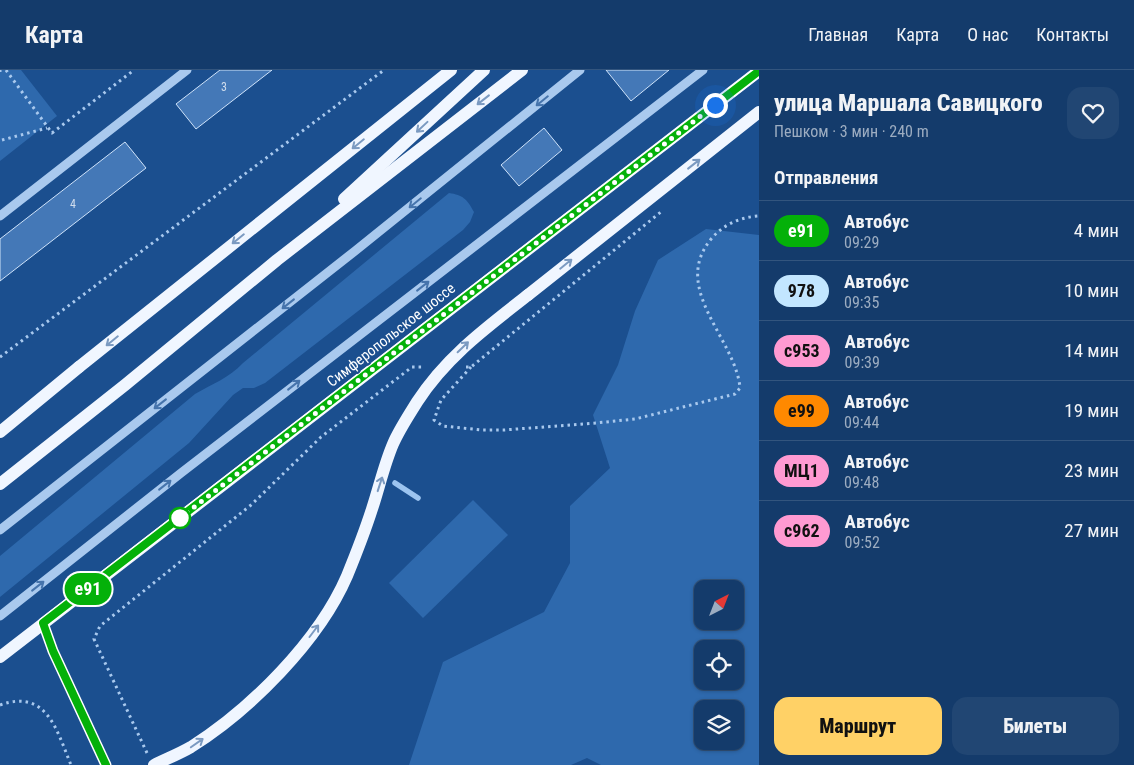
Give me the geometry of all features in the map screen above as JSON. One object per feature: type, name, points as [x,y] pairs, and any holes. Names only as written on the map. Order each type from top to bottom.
[{"type":"main road","points":[[0,432],[276,208],[451,70]]},
{"type":"main road","points":[[278,260],[484,70]]},
{"type":"main road","points":[[0,484],[278,260],[522,70]]},
{"type":"main road","name":"Симферопольское шоссе","points":[[0,657],[759,71]]},
{"type":"main road","points":[[151,760],[190,747],[227,721],[287,664],[317,628],[346,578],[372,511],[393,443],[418,400],[442,367],[474,337],[759,112]]},
{"type":"street","points":[[0,216],[187,70]]},
{"type":"street","points":[[0,530],[355,251],[580,70]]},
{"type":"street","points":[[0,616],[181,472],[702,70]]},
{"type":"street","points":[[43,623],[53,651],[106,765]]},
{"type":"path","points":[[6,70],[52,133],[134,70]]},
{"type":"path","points":[[0,357],[384,70]]},
{"type":"path","points":[[1,139],[48,128]]},
{"type":"path","points":[[471,367],[441,400],[434,420],[444,426],[504,430],[635,419],[735,394],[740,388],[739,382],[733,362],[708,316],[699,288],[698,266],[703,249],[714,236],[733,221],[747,216],[759,216]]},
{"type":"path","points":[[94,639],[151,760]]},
{"type":"path","points":[[0,705],[10,701],[25,700],[38,706],[53,720],[71,765]]},
{"type":"shaded area","points":[[0,70],[21,70],[57,116],[0,161]]},
{"type":"shaded area","points":[[449,193],[464,198],[474,212],[470,222],[463,230],[265,383],[254,388],[243,388],[233,395],[189,443],[0,597],[0,556],[195,394],[232,373]]},
{"type":"shaded area","points":[[706,229],[759,235],[759,765],[601,765],[587,758],[571,765],[409,765],[443,662],[544,612],[570,563],[570,506],[610,468],[593,415],[618,365],[635,311],[658,260]]},
{"type":"shaded area","points":[[473,500],[508,535],[423,618],[389,583]]},
{"type":"building","points":[[220,70],[272,70],[196,129],[176,104]]},
{"type":"building","points":[[606,70],[669,70],[631,101]]},
{"type":"building","points":[[544,128],[562,150],[519,186],[501,165]]},
{"type":"building","points":[[125,142],[146,168],[0,281],[0,239]]},
{"type":"waterway","points":[[395,483],[418,498]]},
{"type":"bus line","name":"е91","points":[[106,765],[53,651],[43,623],[759,71]]},
{"type":"route","points":[[180,518],[715,105]]}]
